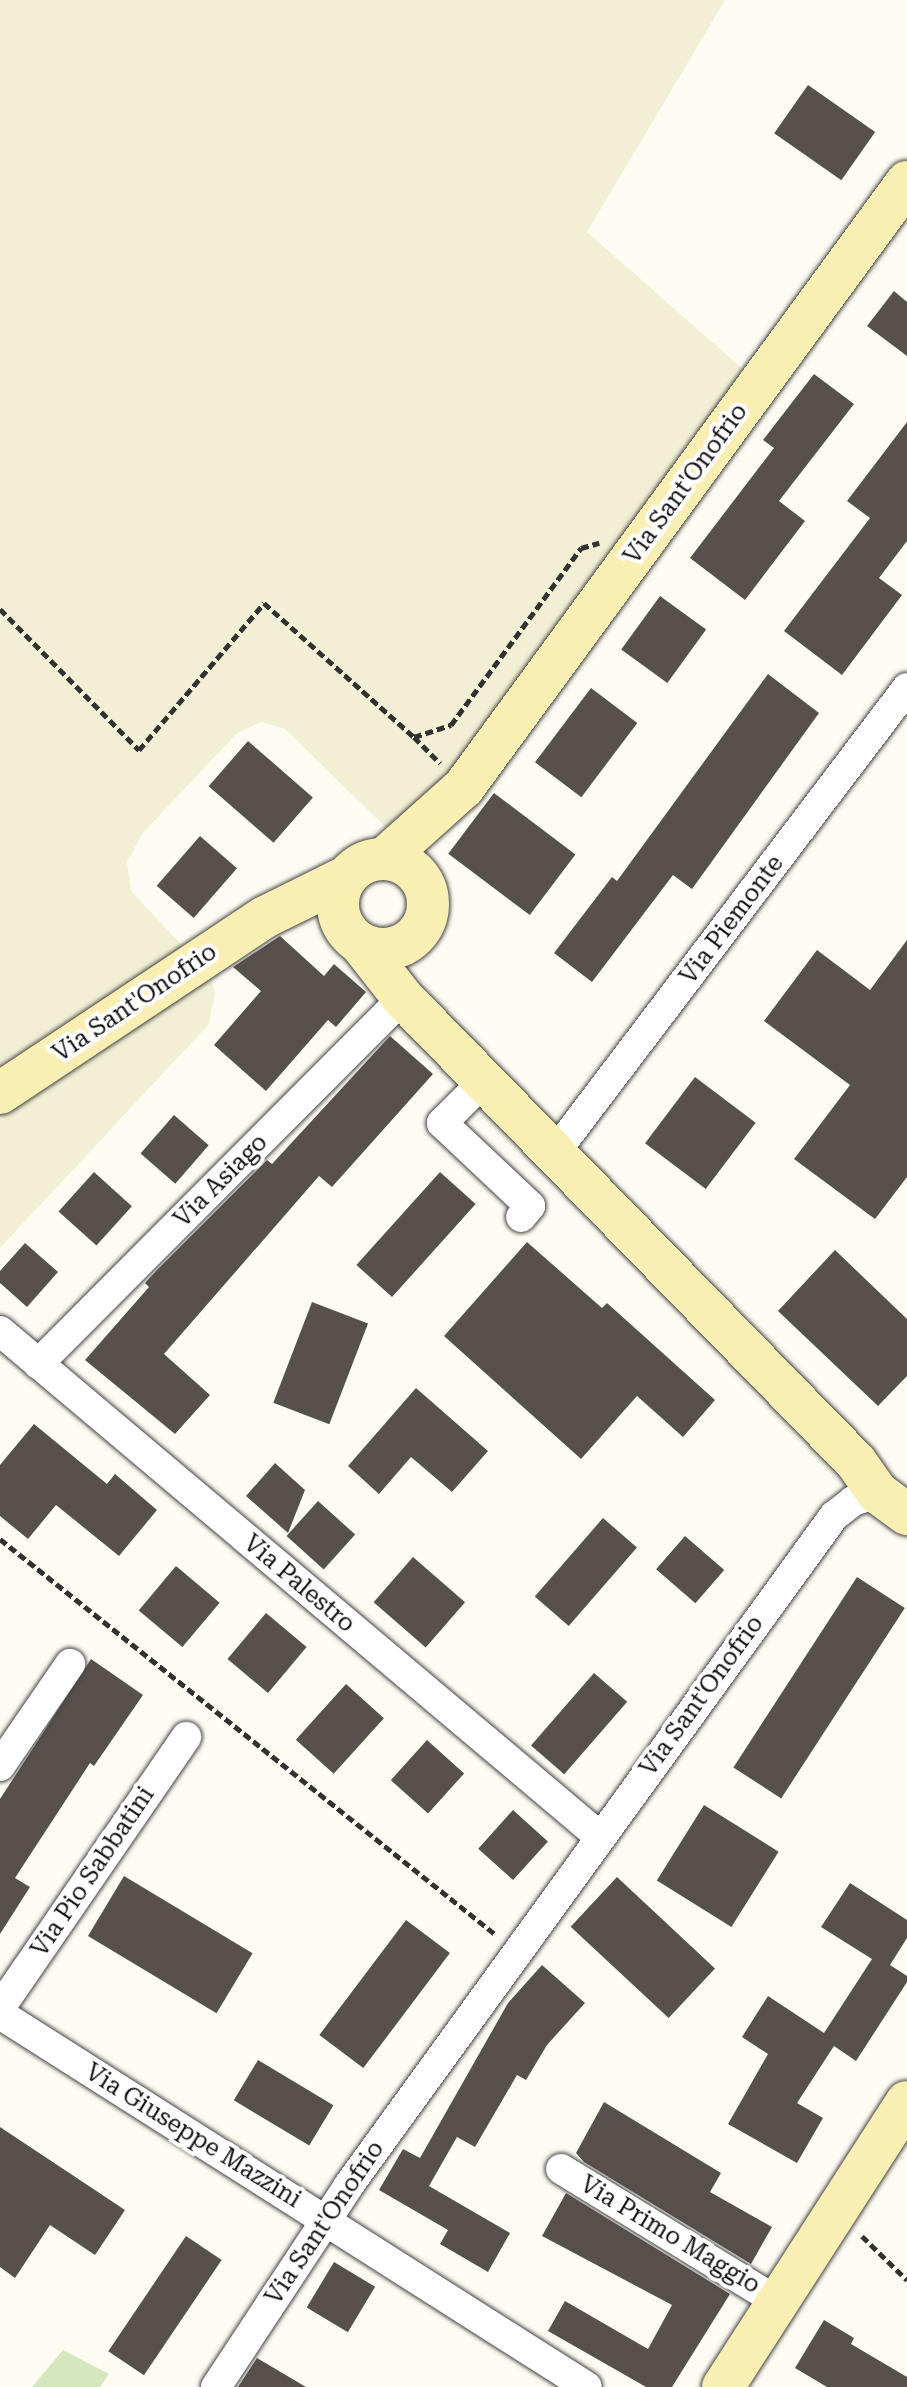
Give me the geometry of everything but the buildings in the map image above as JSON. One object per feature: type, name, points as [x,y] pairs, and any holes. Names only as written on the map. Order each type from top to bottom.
[{"type":"street","name":"Via Sant'Onofrio","points":[[0,1093],[271,915],[346,877],[371,860],[385,858],[651,532],[901,202]]},
{"type":"street","name":"Via Piemonte","points":[[556,1151],[907,688]]},
{"type":"street","name":"Via Sant'Onofrio","points":[[403,944],[424,924],[428,909],[422,881],[451,774]]},
{"type":"street","points":[[385,858],[413,869],[422,881]]},
{"type":"street","points":[[346,877],[340,891],[350,932]]},
{"type":"street","points":[[271,915],[350,932],[374,948],[403,944],[403,998]]},
{"type":"street","name":"Via Sant'Onofrio","points":[[350,932],[403,998],[556,1151],[892,1503]]},
{"type":"street","name":"Via Asiago","points":[[38,1364],[403,998]]},
{"type":"street","points":[[485,1080],[442,1123],[530,1206],[521,1217]]},
{"type":"street","name":"Via Palestro","points":[[0,1331],[599,1836]]},
{"type":"street","name":"Via Sant'Onofrio","points":[[216,2387],[326,2219],[599,1836],[834,1516],[853,1501],[892,1503]]},
{"type":"street","points":[[0,1766],[70,1664]]},
{"type":"street","name":"Via Pio Sabbatini","points":[[0,2008],[186,1737]]},
{"type":"street","name":"Via Giuseppe Mazzini","points":[[0,2014],[587,2387]]},
{"type":"street","points":[[723,2387],[907,2102]]},
{"type":"street","name":"Via Primo Maggio","points":[[561,2169],[778,2302]]},
{"type":"path","points":[[414,737],[451,725],[581,548],[651,532]]},
{"type":"path","points":[[0,609],[139,750],[264,603],[451,774]]},
{"type":"path","points":[[0,1539],[502,1940]]},
{"type":"path","points":[[856,2230],[907,2280]]},
{"type":"shaded area","points":[[0,0],[725,0],[587,232],[744,370],[403,844],[285,729],[261,722],[237,733],[142,834],[127,862],[131,891],[210,975],[215,992],[209,1024],[0,1248]]},
{"type":"green space","points":[[63,2350],[109,2374],[100,2387],[32,2387]]}]
